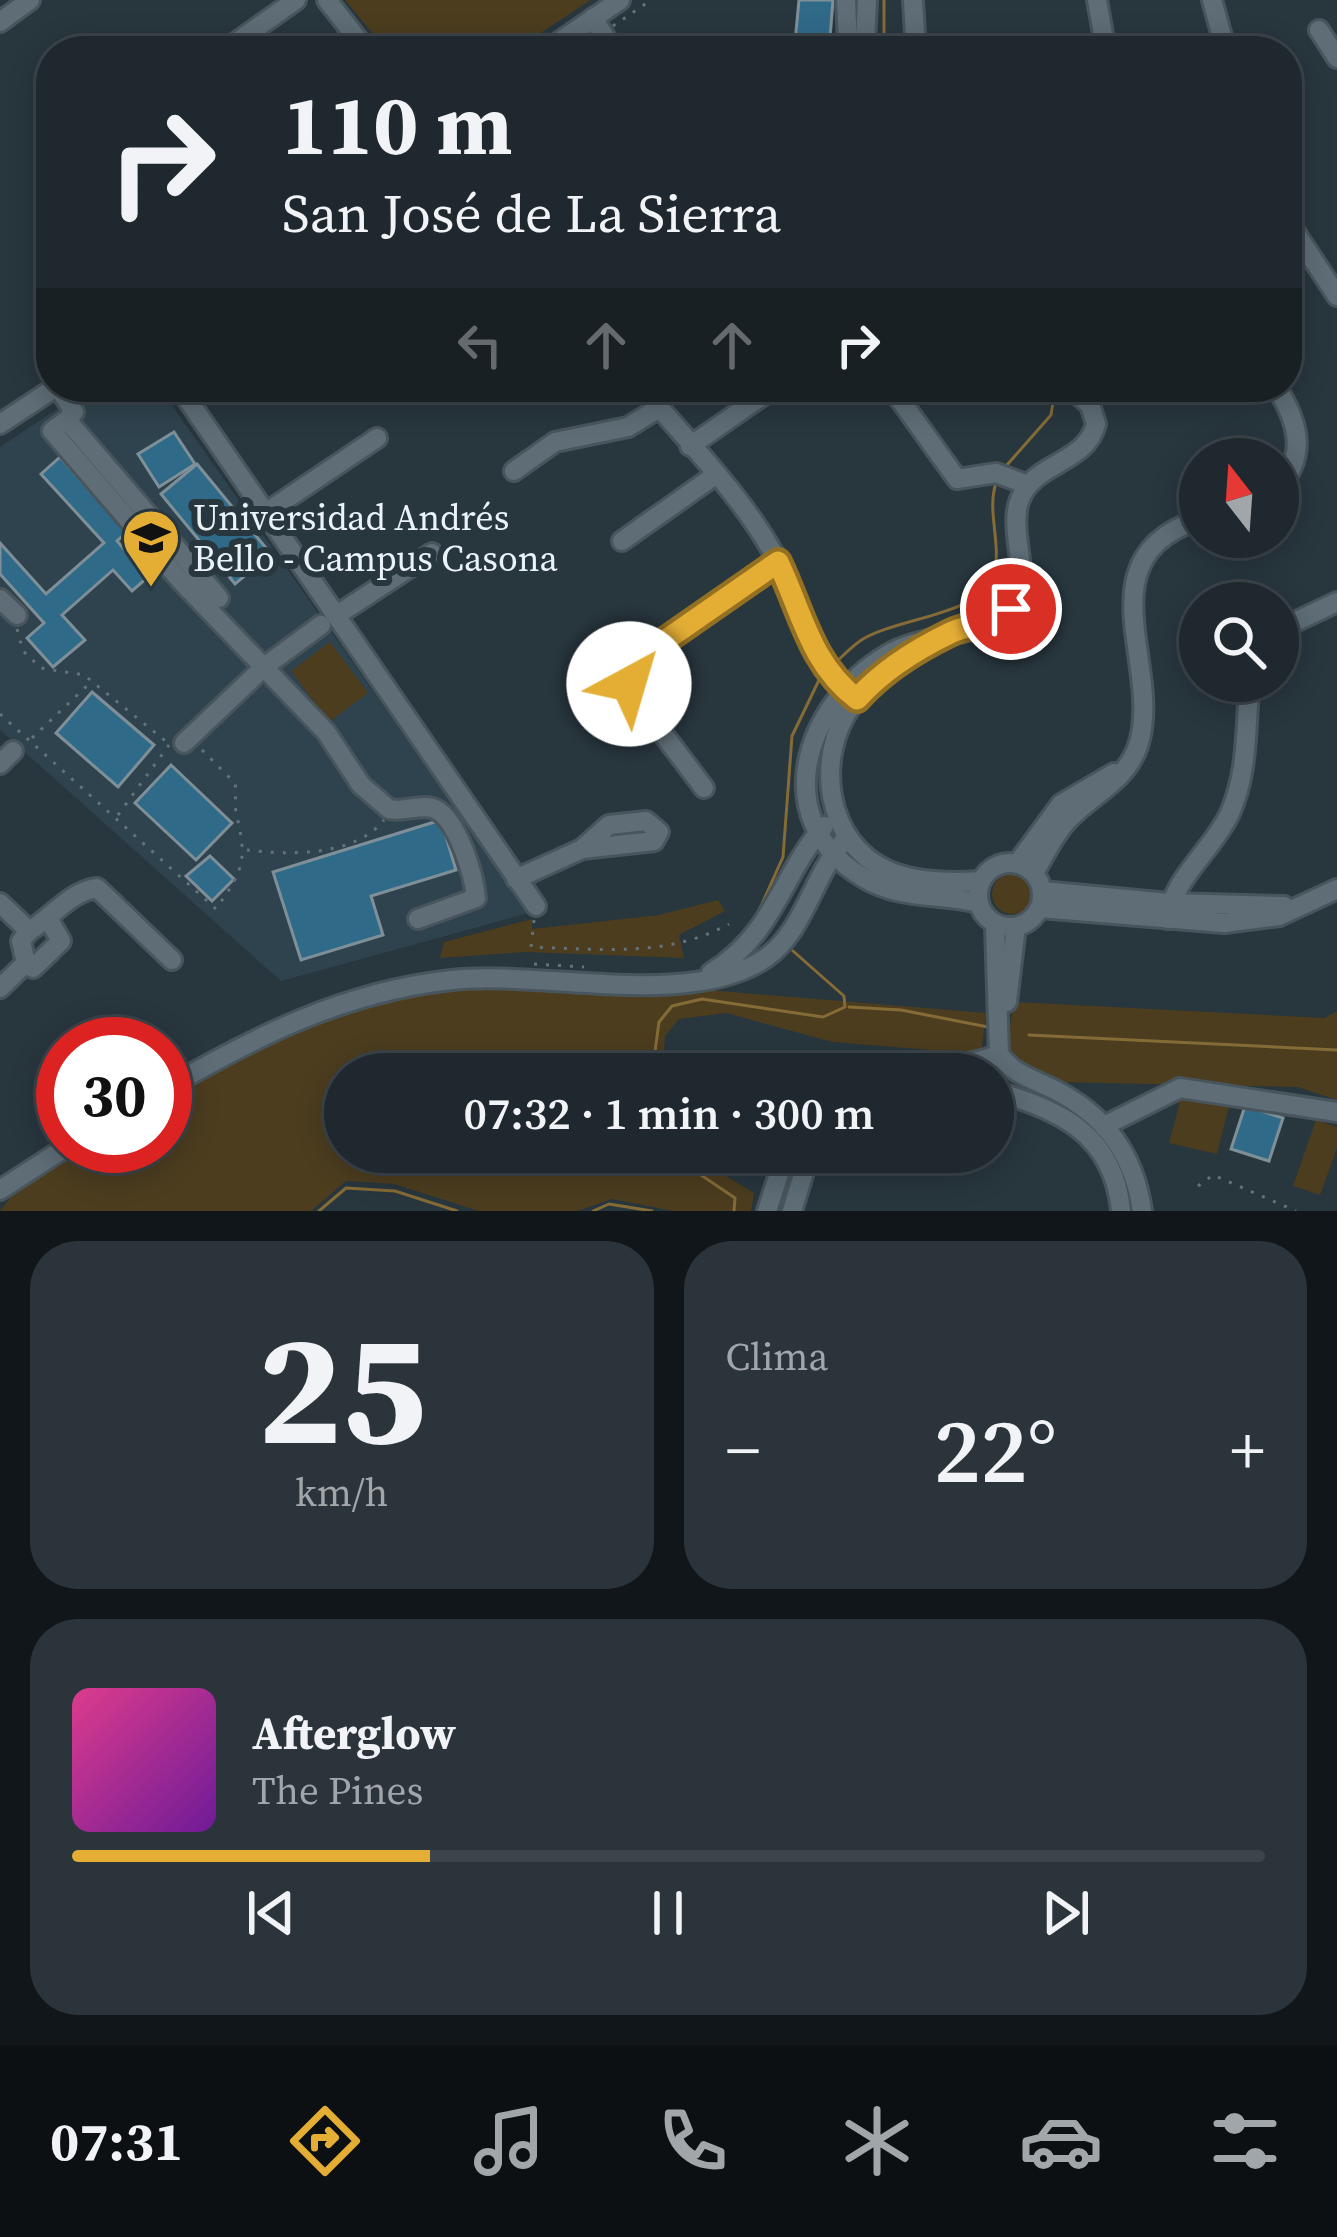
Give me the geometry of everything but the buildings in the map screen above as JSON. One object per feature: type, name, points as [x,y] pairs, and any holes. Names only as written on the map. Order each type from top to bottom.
[{"type":"street","points":[[0,22],[30,0]]},
{"type":"street","points":[[245,36],[296,0]]},
{"type":"street","points":[[327,0],[350,36]]},
{"type":"street","points":[[568,36],[620,0]]},
{"type":"street","points":[[846,0],[848,36]]},
{"type":"street","points":[[865,36],[867,0]]},
{"type":"street","points":[[913,0],[915,36]]},
{"type":"street","points":[[1097,0],[1103,36]]},
{"type":"street","points":[[1212,0],[1222,36]]},
{"type":"street","points":[[593,18],[604,36]]},
{"type":"street","points":[[1319,30],[1337,58]]},
{"type":"street","points":[[1302,243],[1337,296]]},
{"type":"street","points":[[0,424],[36,401]]},
{"type":"street","points":[[67,402],[74,412],[52,431],[180,580],[337,746],[362,785],[388,808],[429,807],[446,819],[473,877],[476,898],[418,919]]},
{"type":"street","points":[[189,402],[329,620],[536,906]]},
{"type":"street","points":[[654,402],[778,562],[804,634],[849,693]]},
{"type":"street","points":[[690,446],[753,402]]},
{"type":"street","points":[[902,402],[957,479],[996,473],[1028,485]]},
{"type":"street","points":[[979,903],[904,894],[860,876],[833,852],[820,829],[809,795],[808,755],[816,724],[902,646],[994,621],[1017,600],[1021,580],[1016,519],[1028,485],[1077,453],[1093,434],[1095,414],[1084,402]]},
{"type":"street","points":[[1284,402],[1297,438]]},
{"type":"street","points":[[514,471],[555,442],[628,427],[659,408]]},
{"type":"street","points":[[67,420],[219,598]]},
{"type":"street","points":[[264,514],[377,438]]},
{"type":"street","points":[[622,541],[714,476]]},
{"type":"street","points":[[999,1053],[1016,927],[1033,884],[1064,824],[1128,764],[1141,734],[1132,613],[1136,579],[1161,540],[1179,530]]},
{"type":"street","points":[[177,744],[264,667],[432,553]]},
{"type":"street","points":[[704,788],[633,694],[627,675],[640,658],[778,562]]},
{"type":"street","points":[[0,599],[17,616]]},
{"type":"street","points":[[1299,620],[1337,602]]},
{"type":"street","points":[[849,693],[830,756],[837,815],[848,837],[867,858],[891,872],[919,879],[981,881]]},
{"type":"street","points":[[1169,911],[1234,802],[1246,754],[1249,702]]},
{"type":"street","points":[[446,819],[465,803]]},
{"type":"street","points":[[702,979],[756,936],[820,829],[837,815]]},
{"type":"street","points":[[192,1074],[286,1024],[394,988],[495,976],[662,983],[740,970],[769,955],[833,852],[848,837]]},
{"type":"street","points":[[516,879],[582,849]]},
{"type":"street","points":[[999,1053],[995,924],[979,903],[981,881],[999,865],[1033,884],[1169,911],[1295,906],[1337,889]]},
{"type":"street","points":[[811,891],[835,878],[860,876]]},
{"type":"street","points":[[50,920],[62,941],[33,968],[26,963],[21,941],[71,898],[97,888],[172,960]]},
{"type":"street","points":[[0,903],[29,931]]},
{"type":"street","points":[[995,924],[1016,927]]},
{"type":"street","points":[[0,988],[26,963]]},
{"type":"street","points":[[1014,1071],[1066,1096],[1104,1126],[1135,1169],[1142,1211]]},
{"type":"street","points":[[1104,1126],[1180,1088],[1337,1112]]},
{"type":"street","points":[[1014,1097],[1046,1106],[1082,1128],[1106,1159],[1122,1209]]},
{"type":"street","points":[[0,1190],[36,1167]]},
{"type":"street","points":[[766,1211],[779,1173]]},
{"type":"street","points":[[792,1211],[803,1173]]},
{"type":"path","points":[[0,714],[14,752],[117,816],[216,909],[235,883],[245,850],[235,783],[202,749],[177,744],[91,682],[41,668],[17,639],[17,616]]},
{"type":"path","points":[[14,752],[91,682]]},
{"type":"path","points":[[117,816],[177,744]]},
{"type":"path","points":[[245,850],[286,855],[338,845],[372,833],[383,823],[388,808]]},
{"type":"path","points":[[536,906],[531,947],[691,945],[729,924]]},
{"type":"path","points":[[1198,1186],[1213,1175],[1296,1211]]},
{"type":"shaded area","points":[[345,0],[591,0],[536,36],[375,36]]},
{"type":"shaded area","name":"Universidad Andrés Bello - Campus Casona","points":[[68,402],[170,402],[529,913],[281,981],[0,730],[0,447]]},
{"type":"shaded area","points":[[330,642],[368,693],[329,722],[291,671]]},
{"type":"shaded area","points":[[1012,874],[1026,880],[1032,894],[1026,908],[1012,914],[998,908],[992,894],[998,880]]},
{"type":"shaded area","points":[[718,900],[725,911],[679,935],[684,958],[526,952],[440,958],[444,942],[532,919],[532,929],[659,915]]},
{"type":"shaded area","points":[[490,987],[696,989],[986,1013],[981,1053],[832,1042],[726,1013],[679,1019],[665,1036],[664,1053],[324,1053],[324,1173],[721,1173],[754,1193],[751,1211],[673,1211],[612,1199],[577,1211],[479,1211],[394,1184],[346,1181],[311,1211],[0,1211],[14,1193],[44,1173],[192,1173],[192,1086],[307,1023],[407,996]]},
{"type":"shaded area","points":[[1014,1002],[1325,1018],[1337,1011],[1337,1100],[1298,1087],[1056,1082],[1014,1061],[1014,1053],[1006,1053]]},
{"type":"shaded area","points":[[1182,1094],[1229,1106],[1217,1154],[1169,1143]]},
{"type":"shaded area","points":[[1316,1120],[1337,1127],[1337,1148],[1320,1195],[1293,1186]]},
{"type":"waterway","points":[[884,0],[884,36]]},
{"type":"waterway","points":[[1006,466],[1051,415],[1053,402]]},
{"type":"waterway","points":[[835,663],[859,641],[966,603],[989,584],[996,560],[996,483]]},
{"type":"waterway","points":[[757,915],[783,857],[792,736],[821,676]]},
{"type":"waterway","points":[[655,1053],[659,1022],[672,1006],[702,999],[823,1017],[845,1007],[844,996],[793,951]]},
{"type":"waterway","points":[[849,1007],[901,1010],[988,1027]]},
{"type":"waterway","points":[[1029,1035],[1337,1050]]},
{"type":"waterway","points":[[698,1173],[735,1198],[734,1211]]},
{"type":"waterway","points":[[319,1211],[346,1188],[395,1191],[457,1211]]},
{"type":"waterway","points":[[593,1211],[609,1204],[652,1211]]},
{"type":"place","name":"Universidad Andrés Bello - Campus Casona","points":[[151,589]]},
{"type":"route","points":[[629,684],[627,675],[640,658],[778,562],[804,634],[833,678],[857,699],[905,659],[952,631],[994,621],[1011,609]]}]
